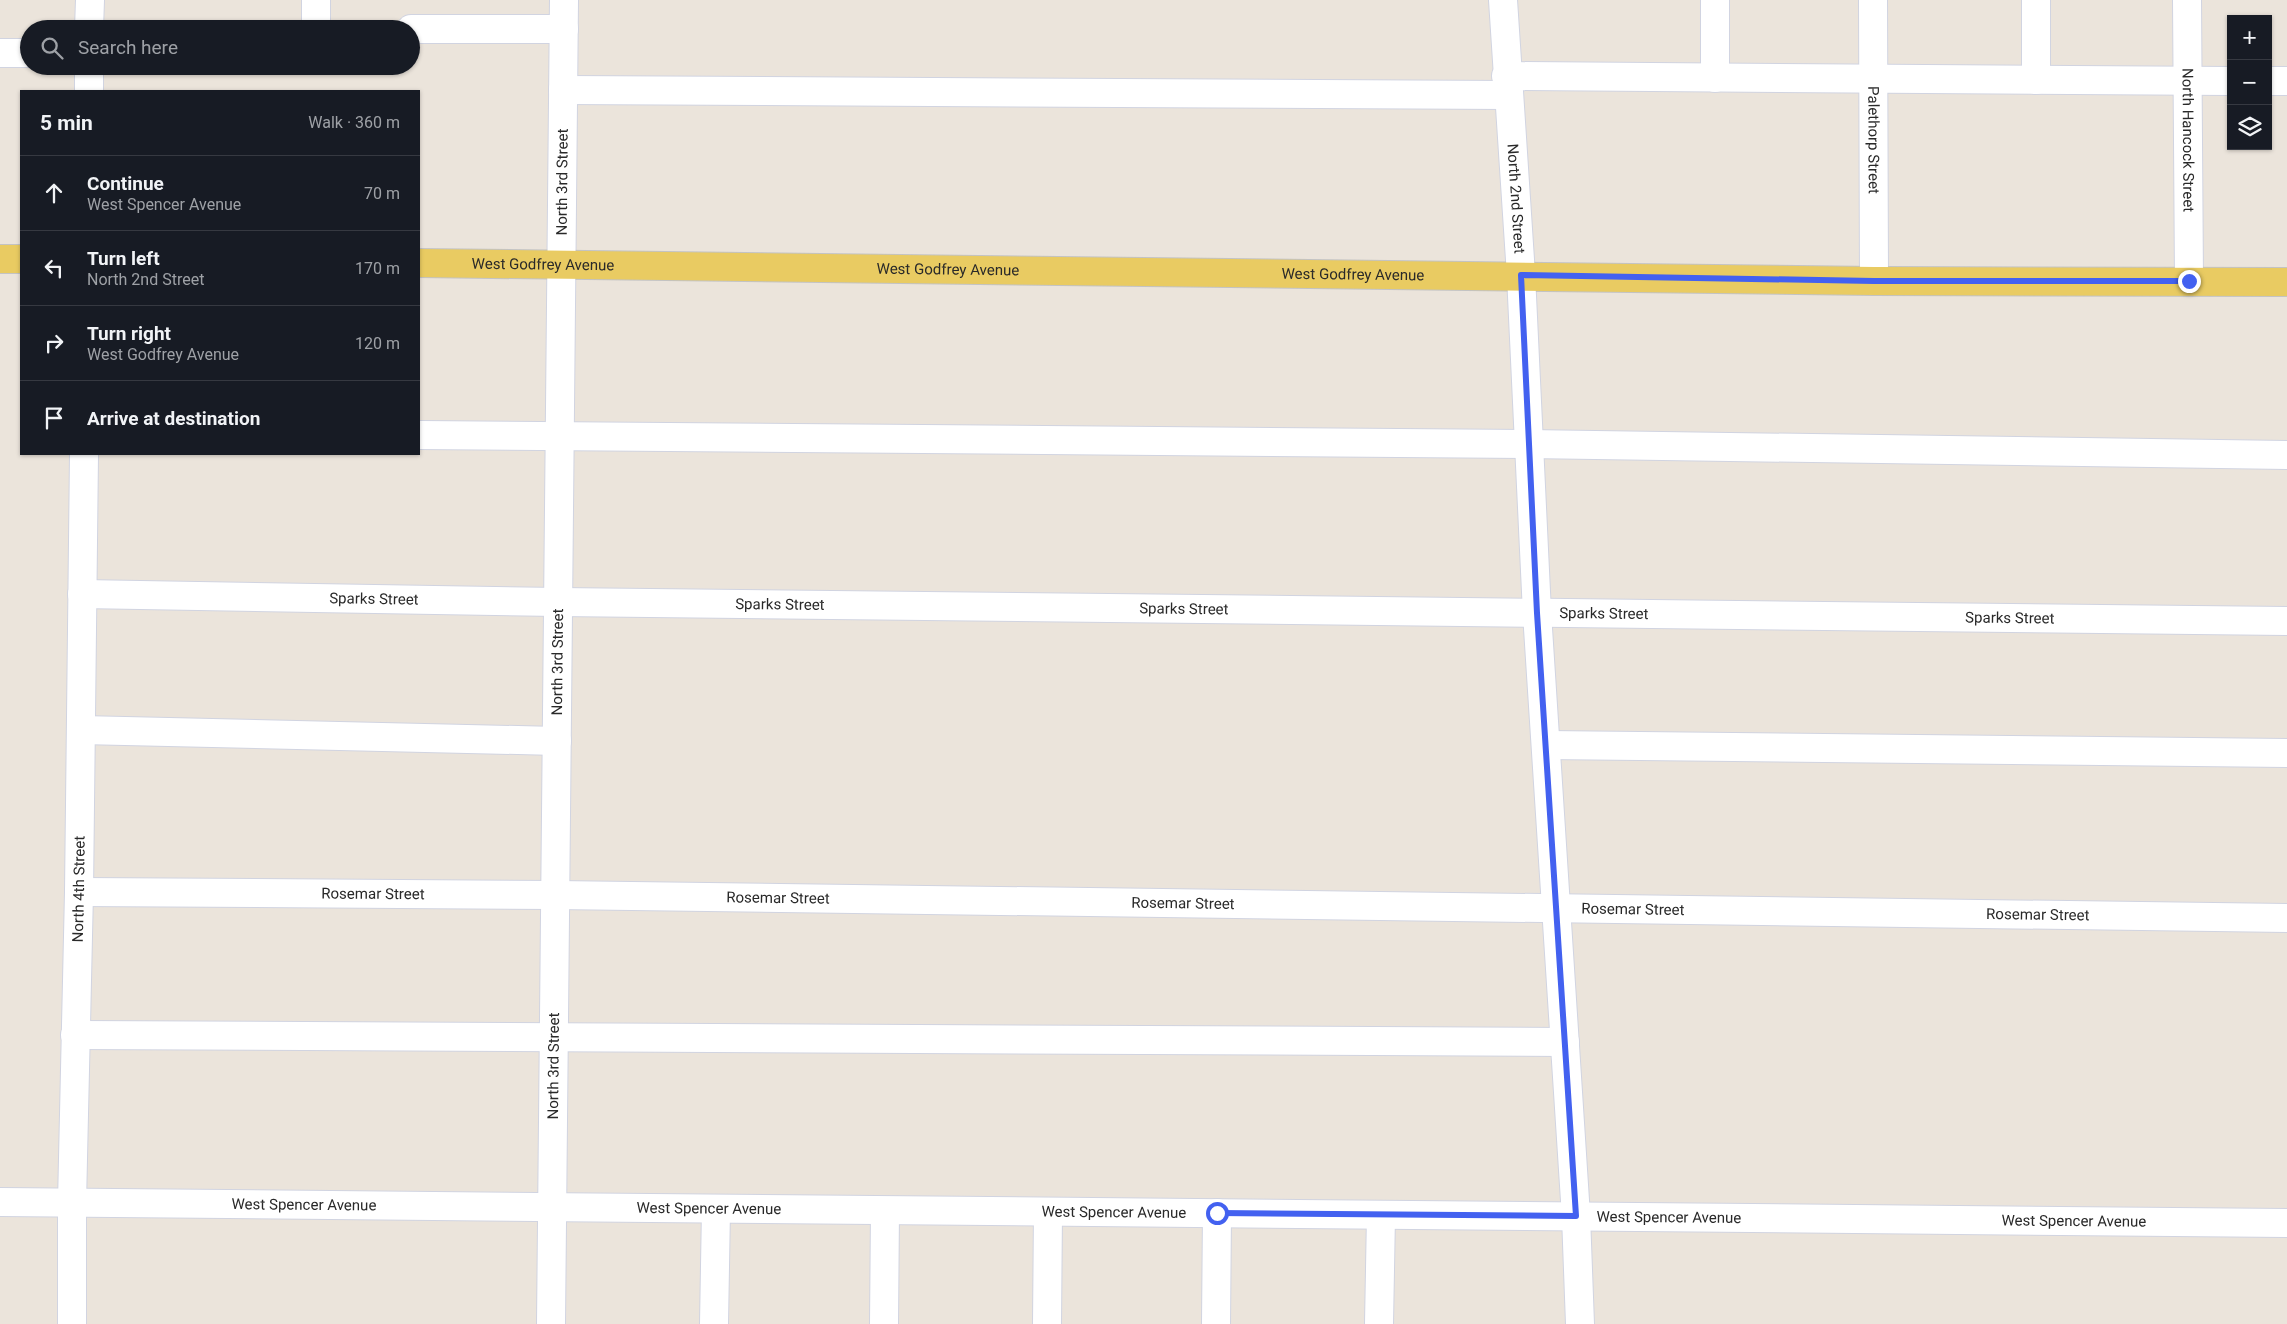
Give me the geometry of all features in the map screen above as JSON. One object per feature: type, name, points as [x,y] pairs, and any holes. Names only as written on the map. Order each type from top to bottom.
[{"type":"main road","points":[[0,259],[20,259]]},
{"type":"main road","name":"West Godfrey Avenue","points":[[420,263],[1521,275],[1874,281],[2287,282]]},
{"type":"street","points":[[90,0],[90,20]]},
{"type":"street","points":[[316,0],[316,20]]},
{"type":"street","name":"North 3rd Street","points":[[551,1324],[564,0]]},
{"type":"street","name":"North 2nd Street","points":[[1503,0],[1507,86],[1521,275],[1537,613],[1576,1216],[1580,1324]]},
{"type":"street","points":[[1715,0],[1715,78]]},
{"type":"street","name":"Palethorp Street","points":[[1873,0],[1874,281]]},
{"type":"street","points":[[2036,0],[2036,80]]},
{"type":"street","name":"North Hancock Street","points":[[2187,0],[2186,80],[2189,281]]},
{"type":"street","points":[[420,29],[564,29]]},
{"type":"street","points":[[0,53],[20,52]]},
{"type":"street","points":[[89,75],[89,90]]},
{"type":"street","points":[[563,90],[1507,86],[1715,78],[2227,81]]},
{"type":"street","points":[[2272,81],[2287,82]]},
{"type":"street","points":[[420,435],[1528,444],[2287,455]]},
{"type":"street","name":"North 4th Street","points":[[72,1324],[72,1203],[79,892],[84,455]]},
{"type":"street","name":"Sparks Street","points":[[82,594],[558,602],[2287,621]]},
{"type":"street","points":[[81,730],[557,741]]},
{"type":"street","points":[[1546,745],[2287,753]]},
{"type":"street","name":"Rosemar Street","points":[[79,892],[556,895],[2287,918]]},
{"type":"street","points":[[75,1035],[1565,1042]]},
{"type":"street","name":"West Spencer Avenue","points":[[0,1202],[2287,1223]]},
{"type":"street","points":[[714,1324],[716,1209]]},
{"type":"street","points":[[884,1324],[885,1211]]},
{"type":"street","points":[[1047,1324],[1048,1212]]},
{"type":"street","points":[[1216,1324],[1217,1213]]},
{"type":"street","points":[[1379,1324],[1381,1215]]},
{"type":"route","points":[[1217,1213],[1576,1216],[1537,613],[1521,275],[1874,281],[2189,281]]}]
